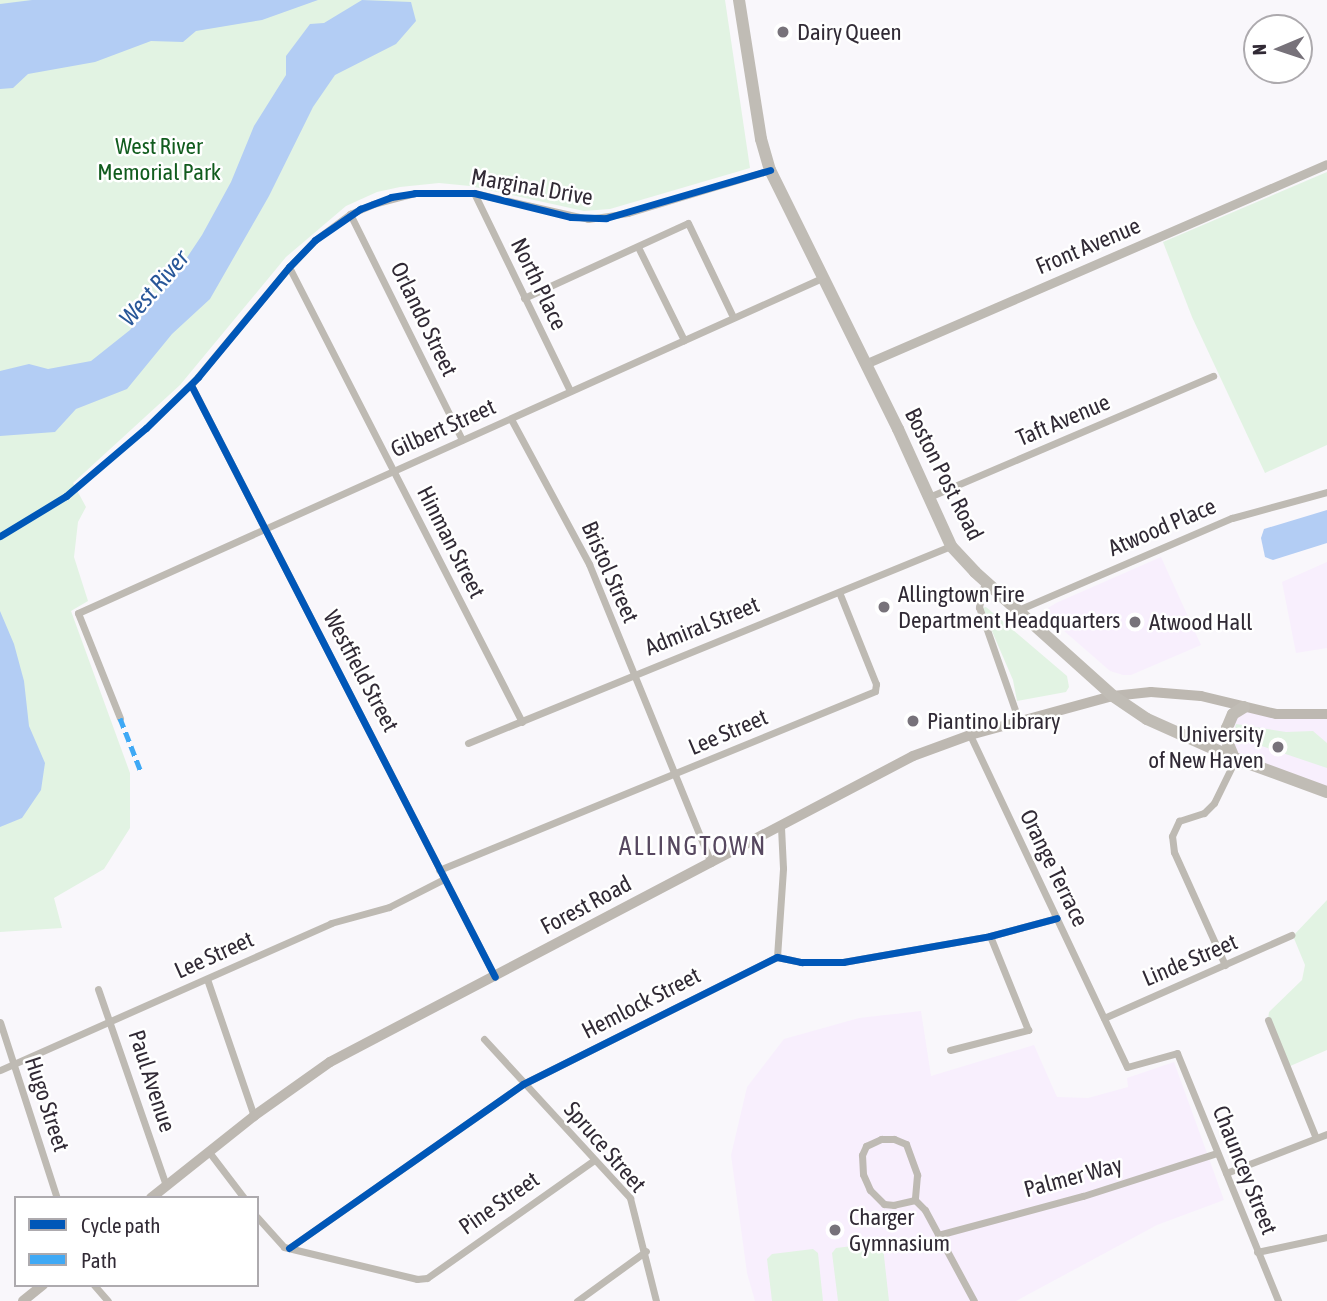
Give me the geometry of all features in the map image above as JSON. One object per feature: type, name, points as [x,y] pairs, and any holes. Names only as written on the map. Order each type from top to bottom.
[{"type":"main road","name":"Boston Post Road","points":[[739,0],[761,139],[770,170],[951,546],[1017,611],[1113,696],[1173,732],[1327,792]]},
{"type":"main road","name":"Forest Road","points":[[153,1196],[254,1116],[330,1062],[913,756],[970,735],[1113,696],[1156,692],[1188,694],[1287,715],[1327,714]]},
{"type":"main road","points":[[1235,758],[1228,744],[1227,728],[1233,714],[1244,707]]},
{"type":"main road","points":[[23,1301],[40,1287]]},
{"type":"street","name":"Front Avenue","points":[[865,364],[1327,164]]},
{"type":"street","name":"Marginal Drive","points":[[191,385],[289,267],[315,240],[350,214],[390,197],[415,193],[474,193],[571,217],[597,219],[628,213],[770,170]]},
{"type":"street","name":"North Place","points":[[474,193],[570,391]]},
{"type":"street","name":"Orlando Street","points":[[350,214],[462,440]]},
{"type":"street","points":[[524,298],[688,223],[733,317]]},
{"type":"street","points":[[638,247],[684,340]]},
{"type":"street","name":"Hinman Street","points":[[289,267],[522,722]]},
{"type":"street","name":"Gilbert Street","points":[[120,718],[78,613],[822,278]]},
{"type":"street","name":"Taft Avenue","points":[[929,497],[1213,376]]},
{"type":"street","name":"Westfield Street","points":[[191,385],[495,977]]},
{"type":"street","name":"Bristol Street","points":[[511,419],[589,565],[710,863]]},
{"type":"street","name":"Atwood Place","points":[[1017,611],[1232,517],[1327,492]]},
{"type":"street","name":"Admiral Street","points":[[468,743],[951,546]]},
{"type":"street","points":[[985,581],[979,607],[1019,721]]},
{"type":"street","name":"Lee Street","points":[[439,870],[875,691],[876,684],[839,592]]},
{"type":"street","name":"Orange Terrace","points":[[970,735],[1104,1018]]},
{"type":"street","points":[[1225,965],[1174,852],[1172,836],[1180,821],[1204,813],[1214,803],[1235,758]]},
{"type":"street","points":[[781,827],[783,868],[777,957],[801,962],[843,962],[990,936],[1057,918]]},
{"type":"street","name":"Lee Street","points":[[0,1070],[331,923],[389,906],[444,880]]},
{"type":"street","name":"Linde Street","points":[[1104,1018],[1291,934]]},
{"type":"street","points":[[950,1050],[1028,1030],[990,936]]},
{"type":"street","name":"Hemlock Street","points":[[289,1248],[523,1084],[777,957]]},
{"type":"street","points":[[207,979],[254,1116]]},
{"type":"street","name":"Paul Avenue","points":[[98,989],[166,1185]]},
{"type":"street","name":"Chauncey Street","points":[[1104,1018],[1127,1067],[1177,1053],[1278,1301]]},
{"type":"street","points":[[1268,1020],[1316,1138]]},
{"type":"street","name":"Hugo Street","points":[[0,1022],[56,1196]]},
{"type":"street","name":"Spruce Street","points":[[484,1039],[630,1198],[646,1251],[656,1301]]},
{"type":"street","points":[[1226,1173],[1327,1134]]},
{"type":"street","points":[[915,1200],[894,1205],[876,1198],[863,1174],[862,1155],[866,1146],[881,1139],[894,1139],[906,1144],[917,1175],[915,1200],[925,1210],[974,1301]]},
{"type":"street","points":[[209,1152],[242,1196]]},
{"type":"street","name":"Palmer Way","points":[[938,1235],[1083,1196],[1217,1153]]},
{"type":"street","name":"Pine Street","points":[[289,1248],[416,1279],[426,1278],[594,1160]]},
{"type":"street","points":[[259,1219],[277,1241],[289,1248]]},
{"type":"street","points":[[1257,1252],[1327,1237]]},
{"type":"street","points":[[577,1301],[646,1251]]},
{"type":"street","points":[[96,1287],[107,1301]]},
{"type":"shaded area","name":"University of New Haven","points":[[1161,557],[1201,645],[1131,675],[1123,675],[1110,671],[1047,616],[1048,608],[1056,603]]},
{"type":"shaded area","points":[[1327,562],[1327,648],[1296,653],[1282,582]]},
{"type":"shaded area","name":"University of New Haven","points":[[1236,710],[1327,714],[1327,792],[1230,750],[1228,744]]},
{"type":"shaded area","points":[[921,1011],[931,1076],[1034,1045],[1057,1097],[1088,1098],[1128,1087],[1127,1078],[1174,1062],[1224,1200],[1157,1225],[1016,1301],[755,1301],[747,1273],[731,1155],[747,1087],[784,1039],[859,1018]]},
{"type":"green space","name":"West River Memorial Park","points":[[0,0],[725,0],[750,168],[610,209],[584,211],[470,186],[439,183],[400,187],[377,192],[346,206],[286,257],[180,385],[73,483],[86,507],[78,522],[74,557],[88,601],[71,611],[130,773],[130,828],[104,869],[54,898],[62,928],[0,932]]},
{"type":"green space","points":[[1327,172],[1327,445],[1265,473],[1192,317],[1163,242]]},
{"type":"green space","points":[[986,607],[1067,676],[1069,687],[1066,692],[1017,701],[1013,680],[982,608]]},
{"type":"green space","points":[[1236,724],[1286,732],[1313,731],[1327,743],[1327,768],[1241,739],[1234,732]]},
{"type":"green space","points":[[1327,900],[1327,1050],[1288,1067],[1268,1020],[1269,1012],[1302,980],[1305,965],[1293,936]]},
{"type":"green space","points":[[877,1243],[883,1247],[889,1301],[838,1301],[832,1253],[836,1248]]},
{"type":"green space","points":[[813,1249],[818,1253],[823,1301],[772,1301],[767,1259],[772,1254]]},
{"type":"water","points":[[32,0],[318,0],[262,20],[196,31],[183,42],[151,41],[95,62],[28,74],[13,88],[0,89],[0,4]]},
{"type":"water","points":[[362,0],[411,2],[416,21],[396,44],[335,75],[313,107],[269,196],[210,299],[172,334],[127,389],[76,409],[55,432],[0,436],[0,371],[29,364],[48,369],[91,361],[130,330],[172,280],[202,235],[231,182],[254,126],[286,75],[286,56],[310,24],[324,23]]},
{"type":"water","points":[[1327,510],[1327,543],[1273,560],[1265,557],[1261,538],[1264,529]]},
{"type":"water","points":[[0,611],[14,644],[24,681],[29,726],[45,763],[41,790],[22,818],[0,827]]},
{"type":"marked path","points":[[120,718],[141,772]]},
{"type":"cycle path","points":[[0,536],[66,496],[146,428],[198,377],[289,267],[315,240],[360,209],[391,197],[415,193],[474,193],[571,217],[606,218],[770,170]]},
{"type":"cycle path","points":[[191,385],[495,977]]},
{"type":"cycle path","points":[[289,1248],[523,1084],[777,957],[801,962],[843,962],[990,936],[1057,918]]},
{"type":"place","name":"Dairy Queen","points":[[783,32]]},
{"type":"place","name":"Allingtown Fire Department Headquarters","points":[[884,607]]},
{"type":"place","name":"Atwood Hall","points":[[1135,622]]},
{"type":"place","name":"Piantino Library","points":[[913,721]]},
{"type":"place","name":"University of New Haven","points":[[1278,747]]},
{"type":"place","name":"Charger Gymnasium","points":[[835,1230]]},
{"type":"district","name":"ALLINGTOWN","points":[[693,847]]},
{"type":"water label","name":"West River","points":[[154,288]]}]
